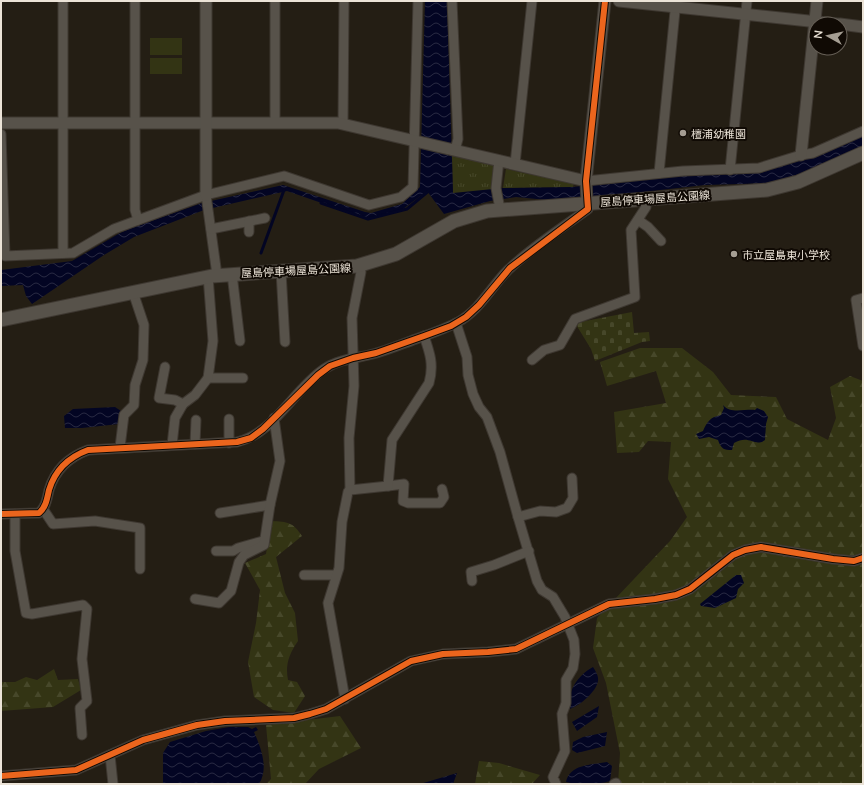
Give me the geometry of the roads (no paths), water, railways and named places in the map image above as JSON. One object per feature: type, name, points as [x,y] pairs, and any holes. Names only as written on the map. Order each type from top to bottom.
[{"type":"main road","name":"屋島停車場屋島公園線","points":[[1,320],[213,276],[338,269],[359,266],[396,254],[454,221],[500,205],[588,203],[757,192],[798,182],[863,153]]},
{"type":"street","points":[[63,1],[63,253]]},
{"type":"street","points":[[135,1],[135,210],[138,220]]},
{"type":"street","points":[[172,445],[175,418],[183,404],[195,395],[208,378],[213,341],[211,229],[206,198],[206,1]]},
{"type":"street","points":[[275,1],[275,123]]},
{"type":"street","points":[[343,124],[344,1]]},
{"type":"street","points":[[1,134],[5,256],[74,253],[109,231],[138,220],[206,198],[284,176],[369,205],[401,197],[413,187],[418,141],[418,1]]},
{"type":"street","points":[[452,1],[458,139],[453,150]]},
{"type":"street","points":[[515,164],[532,1]]},
{"type":"street","points":[[1,514],[34,514],[43,509],[52,481],[56,474],[67,461],[88,450],[229,443],[251,438],[264,429],[323,370],[353,358],[376,353],[456,323],[479,305],[510,268],[588,209],[586,181],[605,1]]},
{"type":"street","points":[[619,1],[676,4],[808,21]]},
{"type":"street","points":[[730,170],[747,1]]},
{"type":"street","points":[[816,16],[817,1]]},
{"type":"street","points":[[659,173],[676,4]]},
{"type":"street","points":[[848,25],[863,27]]},
{"type":"street","points":[[801,155],[811,56]]},
{"type":"street","points":[[1,123],[343,124],[586,181],[693,170],[759,168],[801,155],[813,154],[863,131]]},
{"type":"street","points":[[499,160],[496,188],[500,205]]},
{"type":"street","points":[[532,360],[544,350],[560,345],[575,319],[635,297],[631,230],[646,207],[645,199]]},
{"type":"street","points":[[211,229],[265,218]]},
{"type":"street","points":[[638,220],[648,227],[661,241]]},
{"type":"street","points":[[249,222],[249,232]]},
{"type":"street","points":[[345,699],[328,608],[330,595],[339,568],[342,522],[348,492],[350,490],[348,438],[353,403],[352,318],[361,272],[359,266]]},
{"type":"street","points":[[282,272],[284,342]]},
{"type":"street","points":[[232,274],[240,341]]},
{"type":"street","points":[[120,448],[124,415],[134,405],[135,385],[143,360],[144,325],[133,292]]},
{"type":"street","points":[[863,298],[856,300],[863,346]]},
{"type":"street","points":[[456,323],[467,356],[468,375],[473,394],[486,417],[500,452],[537,581],[542,590],[553,597],[574,640],[575,654],[573,668],[566,680],[566,703],[562,714],[565,751],[553,777],[556,784]]},
{"type":"street","points":[[388,486],[392,440],[429,383],[432,372],[431,356],[424,336]]},
{"type":"street","points":[[165,367],[160,398],[175,400],[183,404]]},
{"type":"street","points":[[208,378],[243,378]]},
{"type":"street","points":[[195,599],[219,603],[231,591],[239,562],[244,555],[264,545],[270,505],[280,461],[274,418]]},
{"type":"street","points":[[229,419],[229,443]]},
{"type":"street","points":[[195,444],[196,420]]},
{"type":"street","points":[[518,517],[540,511],[556,512],[567,508],[573,498],[572,478]]},
{"type":"street","points":[[350,490],[404,484],[403,500],[408,503],[440,503],[444,497],[442,489]]},
{"type":"street","points":[[220,513],[270,505]]},
{"type":"street","points":[[43,509],[53,524],[95,521],[140,528],[140,569]]},
{"type":"street","points":[[15,514],[15,551],[26,613],[32,614],[83,606],[87,609],[82,659],[87,700],[80,708],[82,735]]},
{"type":"street","points":[[216,552],[233,551],[264,540]]},
{"type":"street","points":[[1,776],[76,770],[143,740],[198,726],[249,718],[294,718],[326,709],[411,661],[443,654],[516,649],[609,604],[676,595],[690,589],[733,555],[745,550],[761,547],[833,559],[854,561],[863,558]]},
{"type":"street","points":[[472,581],[471,572],[494,565],[529,551]]},
{"type":"street","points":[[304,575],[336,575]]},
{"type":"street","points":[[110,755],[113,784]]},
{"type":"water","points":[[425,1],[447,1],[453,193],[503,188],[573,187],[782,164],[803,160],[863,134],[863,146],[805,172],[772,183],[705,185],[579,199],[547,200],[516,197],[490,201],[444,214],[427,191],[403,209],[370,218],[362,217],[287,191],[204,210],[134,237],[104,255],[32,304],[26,296],[23,285],[1,286],[1,270],[72,261],[120,233],[132,228],[202,203],[283,185],[371,213],[402,204],[420,187]]},
{"type":"water","points":[[723,405],[726,408],[733,410],[755,410],[757,408],[764,411],[768,417],[765,440],[758,443],[748,440],[739,441],[734,443],[732,450],[727,450],[720,445],[718,440],[709,437],[699,439],[696,434],[703,431],[712,419],[721,415],[724,408]]},
{"type":"water","points":[[115,407],[121,411],[119,424],[82,428],[65,428],[64,416],[73,409]]},
{"type":"water","points":[[736,575],[741,575],[744,583],[738,589],[736,598],[715,608],[701,606],[700,604]]},
{"type":"water","points":[[593,667],[598,677],[596,687],[588,697],[578,705],[569,709],[570,696],[575,684],[582,675]]},
{"type":"water","points":[[599,706],[597,717],[577,731],[572,722]]},
{"type":"water","points":[[229,727],[248,727],[252,729],[256,727],[258,730],[254,732],[264,765],[262,778],[259,784],[163,784],[163,753],[170,742],[206,731]]},
{"type":"water","points":[[607,732],[605,746],[577,753],[572,750],[573,742],[583,737]]},
{"type":"water","points":[[607,762],[612,766],[610,781],[588,784],[566,782],[568,776],[572,772],[582,766]]},
{"type":"water","points":[[457,773],[453,784],[420,784]]},
{"type":"waterway","points":[[321,203],[368,219],[407,209],[431,189]]},
{"type":"waterway","points":[[261,253],[284,190]]},
{"type":"place","name":"檀浦幼稚園","points":[[683,133]]},
{"type":"place","name":"市立屋島東小学校","points":[[734,254]]}]
